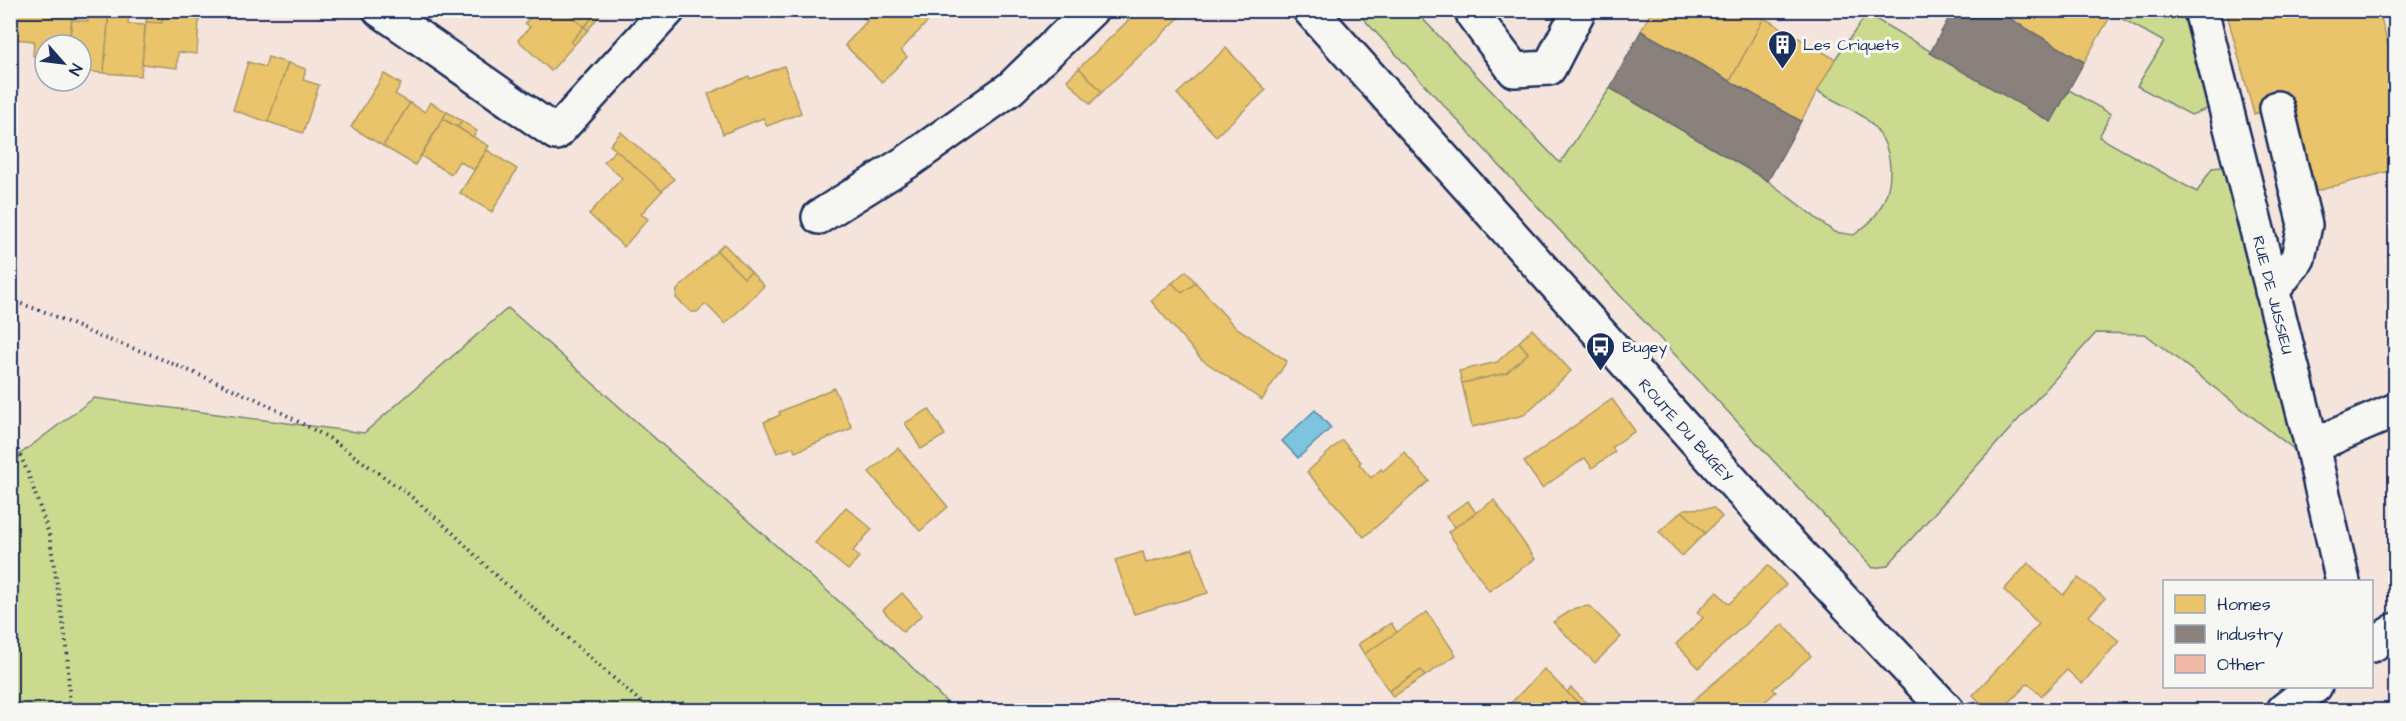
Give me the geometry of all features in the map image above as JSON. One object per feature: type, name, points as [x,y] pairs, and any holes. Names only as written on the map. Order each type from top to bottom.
[{"type":"street","points":[[380,10],[556,133],[668,10]]},
{"type":"street","points":[[819,217],[910,160],[1011,88],[1091,10]]},
{"type":"street","name":"ROUTE DU BUGEY","points":[[1310,10],[1768,521],[1947,711]]},
{"type":"street","points":[[1477,10],[1474,16],[1514,70],[1549,68],[1579,10]]},
{"type":"street","name":"RUE DE JUSSIEU","points":[[2200,10],[2312,446],[2343,580]]},
{"type":"street","points":[[2272,291],[2298,258],[2305,225],[2277,108]]},
{"type":"street","points":[[2312,446],[2396,410]]},
{"type":"street","points":[[2373,644],[2396,630]]},
{"type":"street","points":[[2284,711],[2314,688]]},
{"type":"path","points":[[10,300],[45,312],[98,336],[152,355],[245,394],[328,438],[408,494],[443,523],[491,571],[650,711]]},
{"type":"path","points":[[13,439],[28,473],[49,534],[67,648],[70,711]]},
{"type":"green space","points":[[2114,10],[2201,11],[2224,102],[2191,115],[2137,86],[2164,42],[2112,13]]},
{"type":"green space","points":[[1356,11],[1415,11],[1560,163],[1610,88],[1768,181],[1834,232],[1854,235],[1870,222],[1880,208],[1889,181],[1888,154],[1884,141],[1876,130],[1860,115],[1817,91],[1835,59],[1867,14],[2051,122],[2069,90],[2111,114],[2099,137],[2197,192],[2212,168],[2240,165],[2317,467],[2145,334],[2096,333],[1887,566],[1873,568]]},
{"type":"green space","points":[[508,308],[904,659],[954,710],[11,710],[11,461],[94,398],[364,433]]},
{"type":"water","points":[[1315,410],[1331,428],[1298,458],[1282,441]]},
{"type":"building: Homes","points":[[19,10],[55,10],[55,15],[72,16],[70,33],[33,33],[33,41],[16,39]]},
{"type":"building: Homes","points":[[55,10],[72,10],[72,16],[55,15]]},
{"type":"building: Homes","points":[[89,10],[109,11],[104,73],[93,72],[93,33],[70,33],[72,20],[88,21]]},
{"type":"building: Homes","points":[[537,10],[565,10],[584,27],[571,42],[574,45],[551,71],[518,40],[530,27],[525,23]]},
{"type":"building: Homes","points":[[565,10],[605,10],[599,16],[596,14],[584,27]]},
{"type":"building: Homes","points":[[866,10],[929,10],[934,15],[901,50],[907,57],[882,82],[845,45],[867,21],[861,15]]},
{"type":"building: Homes","points":[[1139,10],[1187,10],[1102,92],[1079,68]]},
{"type":"building: Homes","points":[[1652,10],[1750,10],[1764,18],[1730,81],[1641,31]]},
{"type":"building: Homes","points":[[1995,10],[2114,10],[2084,62]]},
{"type":"building: Homes","points":[[2226,10],[2379,10],[2396,77],[2396,140],[2388,141],[2394,170],[2316,191],[2292,104],[2254,114]]},
{"type":"building: Homes","points":[[109,11],[129,13],[128,24],[145,25],[141,76],[104,73]]},
{"type":"building: Homes","points":[[596,14],[599,16],[588,30],[584,27]]},
{"type":"building: Homes","points":[[146,15],[163,16],[162,23],[146,22]]},
{"type":"building: Homes","points":[[163,16],[199,19],[197,54],[178,52],[177,68],[142,64],[146,22],[162,23]]},
{"type":"building: Homes","name":"Les Criquets","points":[[1764,18],[1835,59],[1801,121],[1730,81]]},
{"type":"building: Homes","points":[[584,27],[588,30],[574,45],[571,42]]},
{"type":"building: Homes","points":[[1226,48],[1266,90],[1216,136],[1177,94]]},
{"type":"building: Homes","points":[[268,57],[288,63],[268,122],[233,110],[248,62],[265,67]]},
{"type":"building: Homes","points":[[288,63],[306,69],[303,80],[319,85],[303,133],[268,122]]},
{"type":"building: Homes","points":[[784,66],[801,113],[767,126],[763,118],[723,134],[708,94],[749,76],[750,79]]},
{"type":"building: Homes","points":[[1079,68],[1102,92],[1090,104],[1067,80]]},
{"type":"building: Homes","points":[[384,74],[401,84],[395,94],[410,103],[383,146],[351,127]]},
{"type":"building: Homes","points":[[430,102],[447,112],[415,165],[383,146],[410,103],[425,112]]},
{"type":"building: Homes","points":[[447,112],[462,121],[458,127],[443,119]]},
{"type":"building: Homes","points":[[443,119],[489,146],[474,170],[459,161],[451,174],[421,156]]},
{"type":"building: Homes","points":[[462,121],[477,131],[473,137],[458,127]]},
{"type":"building: Homes","points":[[621,132],[674,179],[662,191],[610,145]]},
{"type":"building: Homes","points":[[2396,140],[2396,176],[2388,141]]},
{"type":"building: Homes","points":[[487,150],[517,169],[492,212],[460,193]]},
{"type":"building: Homes","points":[[616,150],[662,191],[641,214],[648,219],[624,247],[589,214],[622,178],[604,162]]},
{"type":"building: Homes","points":[[724,244],[751,272],[744,278],[717,251]]},
{"type":"building: Homes","points":[[717,251],[744,278],[751,272],[764,286],[725,324],[706,304],[697,312],[691,312],[676,298],[677,290]]},
{"type":"building: Homes","points":[[1186,271],[1196,283],[1182,293],[1172,283]]},
{"type":"building: Homes","points":[[1172,283],[1182,293],[1196,283],[1234,326],[1287,361],[1262,400],[1201,359],[1151,301]]},
{"type":"building: Homes","points":[[1532,329],[1571,371],[1524,415],[1472,427],[1462,383],[1506,373],[1528,353],[1519,342]]},
{"type":"building: Homes","points":[[1519,342],[1528,353],[1506,373],[1462,383],[1459,371],[1497,362]]},
{"type":"building: Homes","points":[[834,388],[852,428],[795,452],[793,447],[777,453],[764,422],[780,415],[779,412]]},
{"type":"building: Homes","points":[[1612,399],[1635,431],[1612,447],[1615,452],[1592,468],[1585,458],[1542,488],[1524,462]]},
{"type":"building: Homes","points":[[929,409],[945,435],[921,449],[905,423]]},
{"type":"building: Homes","points":[[1342,440],[1371,478],[1381,469],[1383,471],[1404,452],[1429,481],[1364,537],[1307,472]]},
{"type":"building: Homes","points":[[898,448],[948,507],[920,531],[869,472]]},
{"type":"building: Homes","points":[[1494,500],[1535,559],[1489,591],[1448,532]]},
{"type":"building: Homes","points":[[1468,501],[1476,513],[1455,527],[1446,516]]},
{"type":"building: Homes","points":[[846,507],[872,529],[853,551],[859,557],[848,570],[815,543]]},
{"type":"building: Homes","points":[[1714,508],[1722,517],[1705,533],[1682,511],[1684,509]]},
{"type":"building: Homes","points":[[1682,511],[1705,533],[1682,556],[1659,532]]},
{"type":"building: Homes","points":[[1193,549],[1208,593],[1134,614],[1115,560],[1143,552],[1146,563]]},
{"type":"building: Homes","points":[[2028,563],[2063,595],[2078,578],[2105,598],[2089,616],[2119,641],[2082,684],[2067,670],[2041,696],[2028,683],[2002,710],[1988,710],[1973,695],[2039,624],[2004,590]]},
{"type":"building: Homes","points":[[1768,565],[1786,585],[1699,668],[1676,644],[1703,618],[1697,612],[1717,592],[1729,604]]},
{"type":"building: Homes","points":[[902,593],[922,615],[903,632],[883,610]]},
{"type":"building: Homes","points":[[1589,606],[1621,637],[1595,663],[1553,622],[1575,608]]},
{"type":"building: Homes","points":[[1427,612],[1456,655],[1425,676],[1421,670],[1389,691],[1364,654]]},
{"type":"building: Homes","points":[[1391,623],[1397,632],[1364,654],[1358,644]]},
{"type":"building: Homes","points":[[1783,624],[1811,656],[1773,689],[1776,692],[1755,710],[1682,710]]},
{"type":"building: Homes","points":[[1544,669],[1586,710],[1514,710],[1509,705]]},
{"type":"building: Homes","points":[[1421,670],[1425,676],[1393,697],[1389,691]]},
{"type":"building: Homes","points":[[1571,688],[1594,710],[1586,710],[1567,692]]},
{"type":"building: Industry","points":[[1953,10],[1995,10],[2084,62],[2051,122],[1930,53]]},
{"type":"building: Industry","points":[[1641,31],[1801,121],[1768,181],[1610,88]]},
{"type":"building: Other","points":[[683,702],[692,710],[677,710]]},
{"type":"place","name":"Les Criquets","points":[[1782,70]]},
{"type":"place","name":"Bugey","points":[[1601,372]]}]
